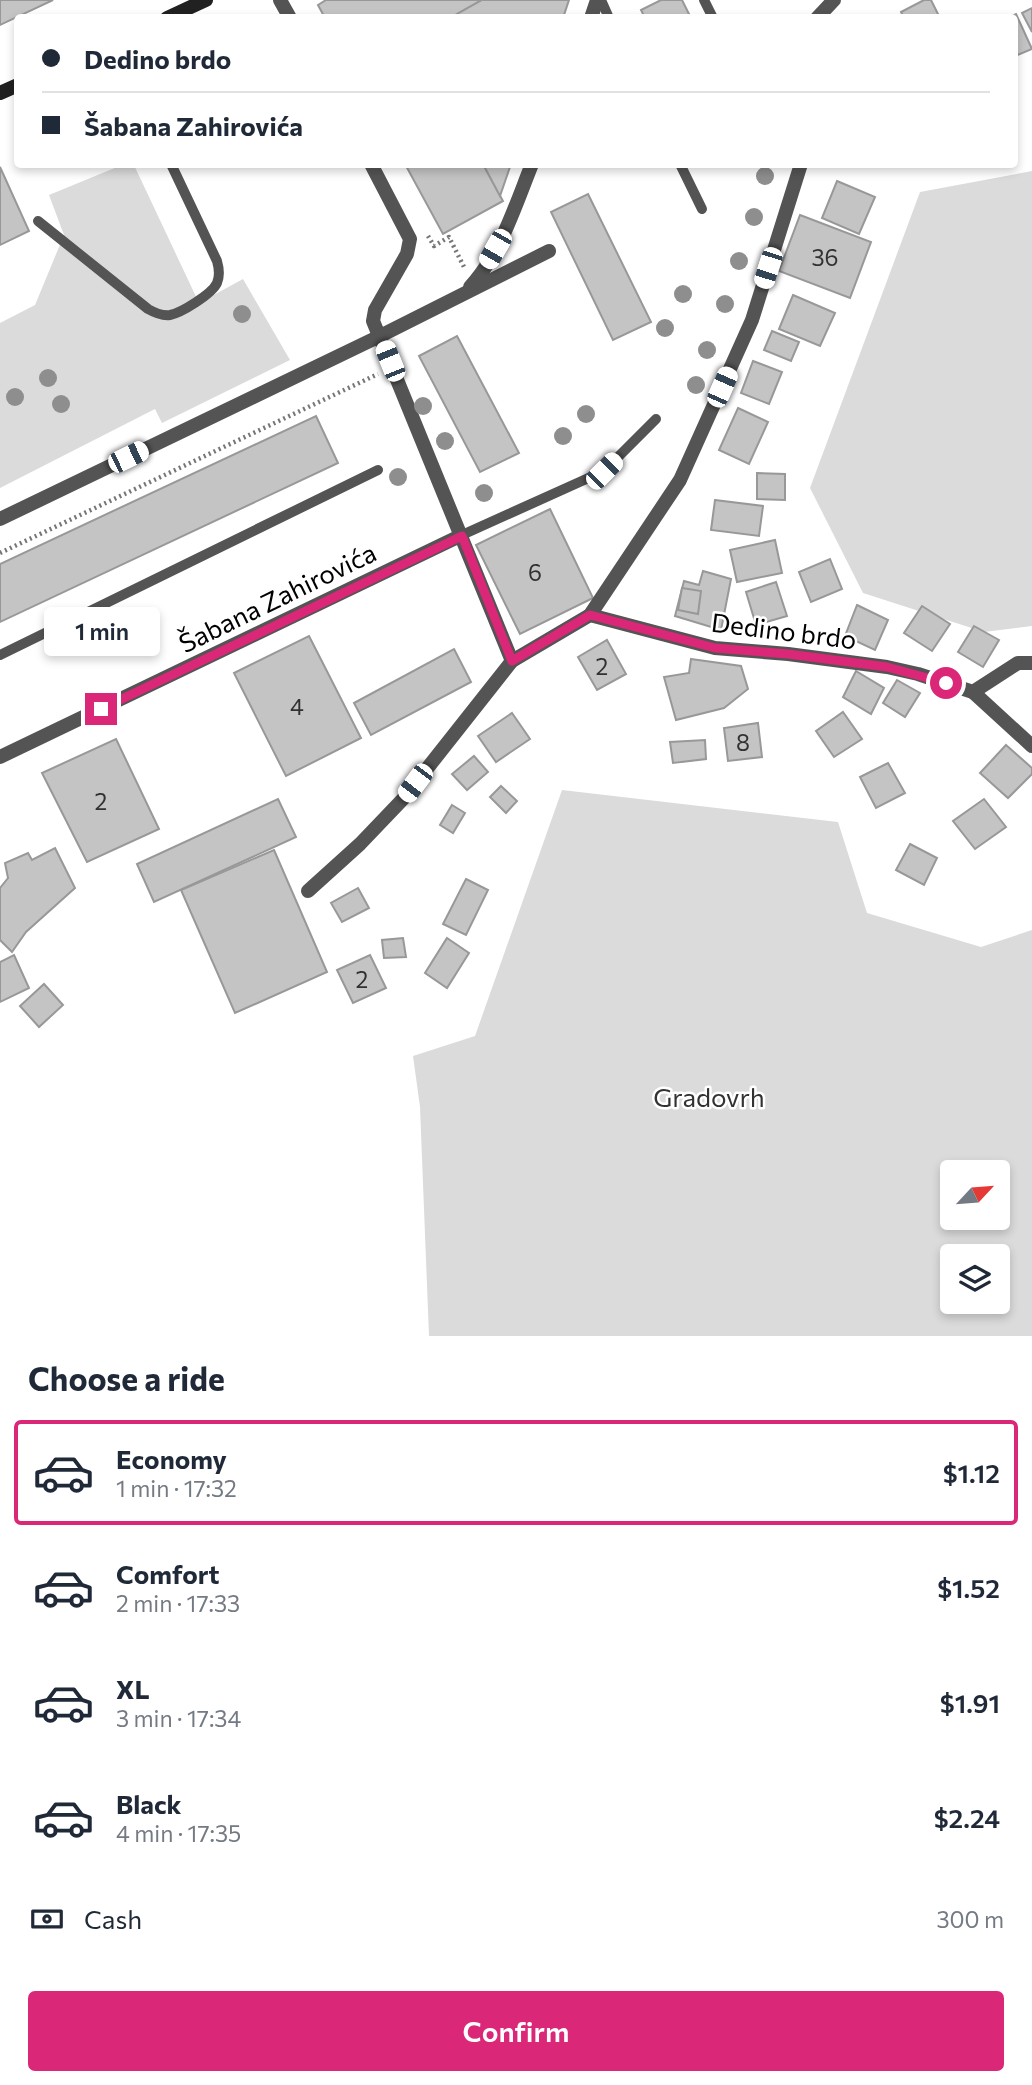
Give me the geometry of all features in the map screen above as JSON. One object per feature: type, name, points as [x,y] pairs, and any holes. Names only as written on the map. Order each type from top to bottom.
[{"type":"main road","points":[[175,14],[205,0]]},
{"type":"street","points":[[821,14],[834,0]]},
{"type":"street","points":[[373,168],[410,239],[407,254],[375,310],[373,321],[512,661]]},
{"type":"street","points":[[468,289],[504,234],[530,168]]},
{"type":"street","points":[[308,891],[360,844],[403,799],[512,661],[590,615],[680,480],[752,320],[800,168]]},
{"type":"street","points":[[0,519],[380,336],[468,289],[549,251]]},
{"type":"street","name":"Šabana Zahirovića","points":[[0,757],[462,536]]},
{"type":"street","name":"Dedino brdo","points":[[590,615],[715,648],[788,654],[887,667],[918,674],[972,692],[1032,746]]},
{"type":"street","points":[[972,692],[1018,663],[1032,663]]},
{"type":"lane","points":[[38,221],[148,309],[160,314],[175,314],[212,291],[217,284],[219,271],[217,261],[173,168]]},
{"type":"lane","points":[[682,168],[702,209]]},
{"type":"lane","points":[[462,536],[604,471],[656,419]]},
{"type":"lane","points":[[0,655],[378,470]]},
{"type":"path","points":[[434,246],[449,237],[468,289]]},
{"type":"path","points":[[0,553],[381,372],[386,384]]},
{"type":"green space","points":[[115,168],[135,168],[199,303],[243,279],[290,360],[162,423],[155,409],[0,488],[0,323],[35,305],[64,235],[49,195]]},
{"type":"green space","points":[[1032,171],[1032,626],[984,632],[863,593],[810,488],[920,192]]},
{"type":"green space","name":"Gradovrh","points":[[562,790],[838,822],[867,913],[981,947],[1032,930],[1032,1336],[429,1336],[420,1107],[413,1056],[475,1036]]},
{"type":"building","points":[[0,0],[53,0],[23,14],[14,14],[14,18],[0,25]]},
{"type":"building","points":[[326,0],[482,0],[457,14],[323,14],[318,5]]},
{"type":"building","points":[[482,0],[569,0],[564,14],[457,14]]},
{"type":"building","points":[[661,0],[682,0],[689,14],[643,14],[641,10]]},
{"type":"building","points":[[924,0],[931,0],[938,14],[902,14],[901,12]]},
{"type":"building","points":[[1032,8],[1032,32],[1022,13]]},
{"type":"building","points":[[1018,18],[1032,49],[1018,55]]},
{"type":"building","points":[[0,167],[29,231],[0,245]]},
{"type":"building","points":[[407,168],[485,168],[503,201],[443,234]]},
{"type":"building","points":[[485,168],[510,168],[500,196]]},
{"type":"building","points":[[837,181],[875,197],[859,234],[822,218]]},
{"type":"building","points":[[588,194],[651,322],[613,340],[551,212]]},
{"type":"building","points":[[800,215],[871,242],[850,298],[779,271]]},
{"type":"building","points":[[793,295],[835,313],[820,346],[779,329]]},
{"type":"building","points":[[772,331],[799,342],[791,361],[764,350]]},
{"type":"building","points":[[457,336],[519,453],[480,472],[419,356]]},
{"type":"building","points":[[753,361],[782,372],[769,404],[741,393]]},
{"type":"building","points":[[738,408],[768,422],[749,464],[719,450]]},
{"type":"building","points":[[316,416],[338,463],[0,622],[0,564]]},
{"type":"building","points":[[757,473],[785,474],[785,500],[757,499]]},
{"type":"building","points":[[715,500],[763,506],[759,536],[711,530]]},
{"type":"building","points":[[550,509],[593,598],[520,634],[476,545]]},
{"type":"building","points":[[775,540],[782,573],[737,582],[730,550]]},
{"type":"building","points":[[830,559],[842,589],[811,602],[799,572]]},
{"type":"building","points":[[703,571],[731,579],[721,630],[675,616],[684,581],[699,585]]},
{"type":"building","points":[[776,582],[787,616],[756,625],[746,592]]},
{"type":"building","points":[[682,588],[701,591],[698,614],[678,610]]},
{"type":"building","points":[[857,605],[888,620],[875,650],[845,636]]},
{"type":"building","points":[[922,606],[950,624],[932,651],[904,633]]},
{"type":"building","points":[[974,626],[999,640],[983,667],[958,652]]},
{"type":"building","points":[[309,636],[361,738],[286,776],[234,673]]},
{"type":"building","points":[[607,640],[626,674],[597,690],[578,657]]},
{"type":"building","points":[[454,649],[471,682],[371,735],[354,703]]},
{"type":"building","points":[[691,659],[741,666],[748,689],[724,708],[676,720],[664,677],[689,673]]},
{"type":"building","points":[[856,671],[884,688],[871,714],[843,697]]},
{"type":"building","points":[[897,680],[920,693],[905,717],[883,703]]},
{"type":"building","points":[[843,712],[862,739],[834,757],[816,731]]},
{"type":"building","points":[[512,713],[530,739],[496,762],[478,736]]},
{"type":"building","points":[[758,723],[762,757],[728,761],[724,728]]},
{"type":"building","points":[[116,739],[159,829],[87,862],[42,773]]},
{"type":"building","points":[[705,740],[706,759],[673,763],[670,742]]},
{"type":"building","points":[[1006,745],[1032,768],[1032,774],[1008,798],[980,773]]},
{"type":"building","points":[[474,756],[488,772],[467,790],[452,774]]},
{"type":"building","points":[[888,763],[905,793],[876,808],[860,777]]},
{"type":"building","points":[[501,786],[517,801],[506,813],[490,797]]},
{"type":"building","points":[[278,799],[296,837],[154,902],[137,864]]},
{"type":"building","points":[[984,799],[1006,827],[975,849],[953,821]]},
{"type":"building","points":[[452,805],[465,813],[453,833],[440,825]]},
{"type":"building","points":[[910,844],[937,858],[924,885],[896,870]]},
{"type":"building","points":[[55,848],[75,888],[26,932],[12,952],[0,940],[0,888],[8,878],[5,863],[28,853],[32,860]]},
{"type":"building","points":[[274,850],[327,972],[235,1013],[181,890]]},
{"type":"building","points":[[466,879],[488,890],[466,935],[443,924]]},
{"type":"building","points":[[358,888],[369,908],[342,922],[331,903]]},
{"type":"building","points":[[403,938],[406,957],[384,958],[382,940]]},
{"type":"building","points":[[447,938],[469,953],[447,988],[425,973]]},
{"type":"building","points":[[14,955],[29,988],[0,1002],[0,962]]},
{"type":"building","points":[[370,955],[386,988],[353,1003],[337,970]]},
{"type":"building","points":[[44,984],[63,1005],[39,1027],[20,1006]]},
{"type":"route","points":[[101,709],[462,536],[512,661],[590,615],[715,648],[887,667],[946,683]]}]
